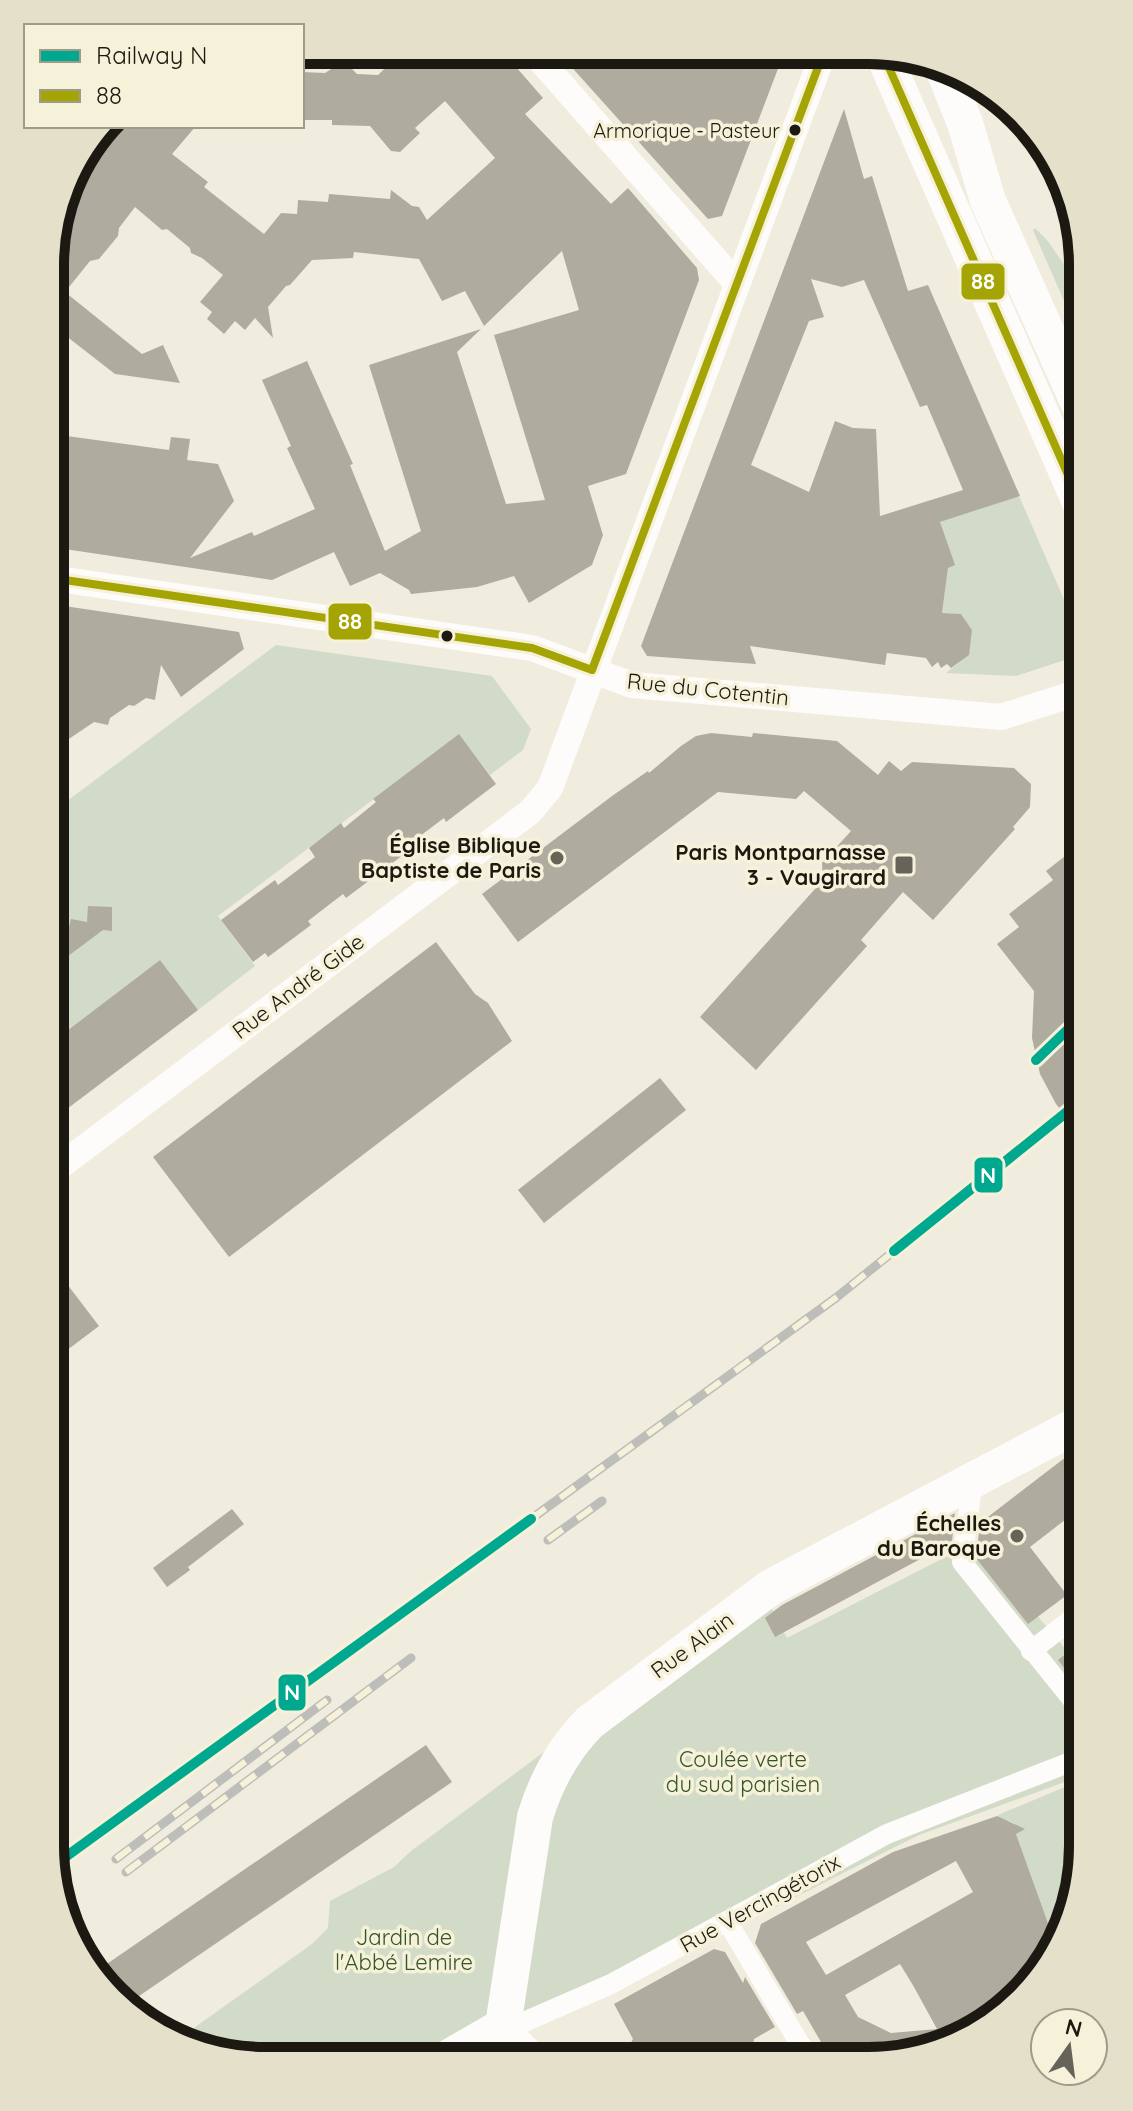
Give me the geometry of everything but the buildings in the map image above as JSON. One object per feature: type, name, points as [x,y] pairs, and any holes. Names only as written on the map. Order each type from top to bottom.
[{"type":"main road","points":[[888,66],[1069,477]]},
{"type":"main road","points":[[948,81],[965,123],[988,201],[1069,382]]},
{"type":"main road","name":"Rue Alain","points":[[503,2026],[535,1817],[553,1772],[573,1739],[590,1722],[771,1587],[1069,1429]]},
{"type":"main road","name":"Rue Vercingétorix","points":[[467,2047],[503,2026]]},
{"type":"street","points":[[544,64],[737,284]]},
{"type":"street","points":[[592,670],[819,64]]},
{"type":"street","name":"Rue du Cotentin","points":[[64,580],[532,648],[632,685],[1001,717],[1069,695]]},
{"type":"street","name":"Rue André Gide","points":[[64,1163],[530,812],[550,788],[592,670]]},
{"type":"street","points":[[973,1479],[962,1562],[1069,1696]]},
{"type":"street","points":[[1031,1651],[1069,1621]]},
{"type":"street","name":"Rue Vercingétorix","points":[[503,2026],[524,2022],[611,1984],[887,1834],[1069,1765]]},
{"type":"street","points":[[727,1921],[802,2047]]},
{"type":"street","points":[[503,2026],[525,2047]]},
{"type":"green space","points":[[1035,228],[1047,240],[1069,272],[1069,312],[1033,230]]},
{"type":"green space","points":[[1019,496],[1069,611],[1069,659],[1016,676],[946,673],[967,656],[972,630],[961,614],[942,613],[948,568],[940,522]]},
{"type":"green space","points":[[276,645],[492,676],[531,729],[523,750],[490,775],[459,735],[218,916],[255,966],[198,1010],[160,960],[64,1033],[64,824],[67,801]]},
{"type":"green space","name":"Coulée verte du sud parisien","points":[[975,1542],[1069,1653],[1069,1780],[919,1835],[616,1987],[486,2025],[446,2047],[265,2047],[213,2040],[188,2032],[312,1944],[328,1928],[330,1901],[394,1867],[411,1851],[762,1590],[787,1638]]},
{"type":"green space","points":[[1069,1785],[1069,1859],[1062,1898],[1050,1930],[1015,1824],[1009,1821],[1002,1826],[998,1815]]},
{"type":"railway","points":[[531,1519],[837,1297],[894,1251]]},
{"type":"railway","points":[[548,1540],[602,1501]]},
{"type":"railway","points":[[126,1872],[411,1658]]},
{"type":"railway","points":[[116,1859],[327,1700]]},
{"type":"rail line","name":"N","points":[[1036,1060],[1069,1028]]},
{"type":"rail line","name":"N","points":[[894,1251],[1069,1110]]},
{"type":"rail line","name":"N","points":[[65,1857],[531,1519]]},
{"type":"transit line","name":"88","points":[[64,580],[532,648],[592,670],[819,64]]},
{"type":"transit line","name":"88","points":[[888,66],[1069,477]]},
{"type":"place","name":"Armorique - Pasteur","points":[[795,130]]},
{"type":"place","name":"Église Biblique Baptiste de Paris","points":[[557,858]]},
{"type":"place","name":"Paris Montparnasse 3 - Vaugirard","points":[[904,865]]},
{"type":"place","name":"Échelles du Baroque","points":[[1017,1536]]},
{"type":"park label","name":"Jardin de l'Abbé Lemire","points":[[404,1950]]}]
